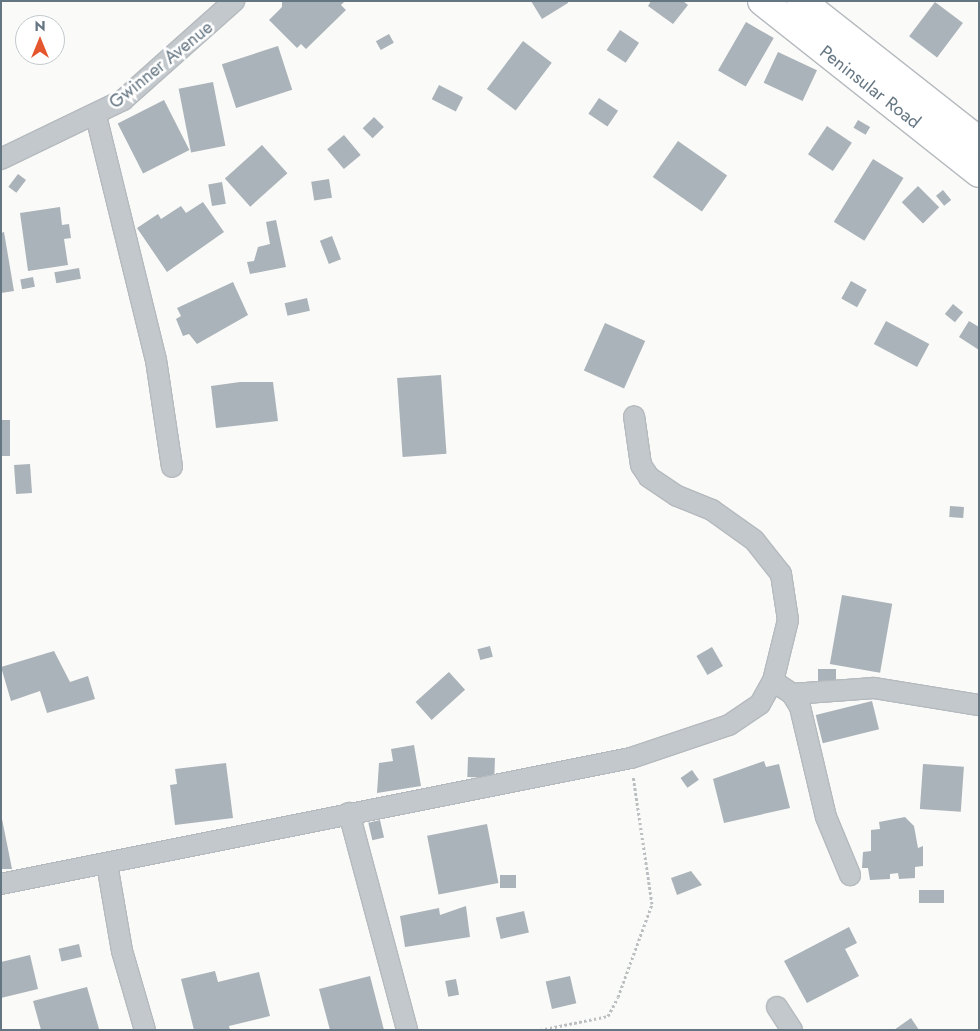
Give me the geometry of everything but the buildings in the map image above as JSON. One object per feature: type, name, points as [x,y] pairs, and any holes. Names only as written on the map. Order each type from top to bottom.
[{"type":"main road","name":"Peninsular Road","points":[[762,1],[979,173]]},
{"type":"main road","name":"Peninsular Road","points":[[800,1],[979,141]]},
{"type":"street","name":"Gwinner Avenue","points":[[1,159],[96,116],[156,73],[234,1]]},
{"type":"street","points":[[96,116],[156,360],[172,467]]},
{"type":"street","points":[[1,884],[631,758],[729,725],[760,704],[773,681],[788,620],[781,574],[754,540],[712,510],[677,496],[650,477],[641,465],[634,416]]},
{"type":"street","points":[[773,681],[792,694],[800,707],[826,817],[850,875]]},
{"type":"street","points":[[792,694],[874,688],[979,705]]},
{"type":"street","points":[[349,813],[407,1030]]},
{"type":"street","points":[[107,864],[122,952],[145,1030]]},
{"type":"street","points":[[777,1007],[792,1030]]},
{"type":"path","points":[[540,1030],[608,1016],[652,904],[631,758]]}]
